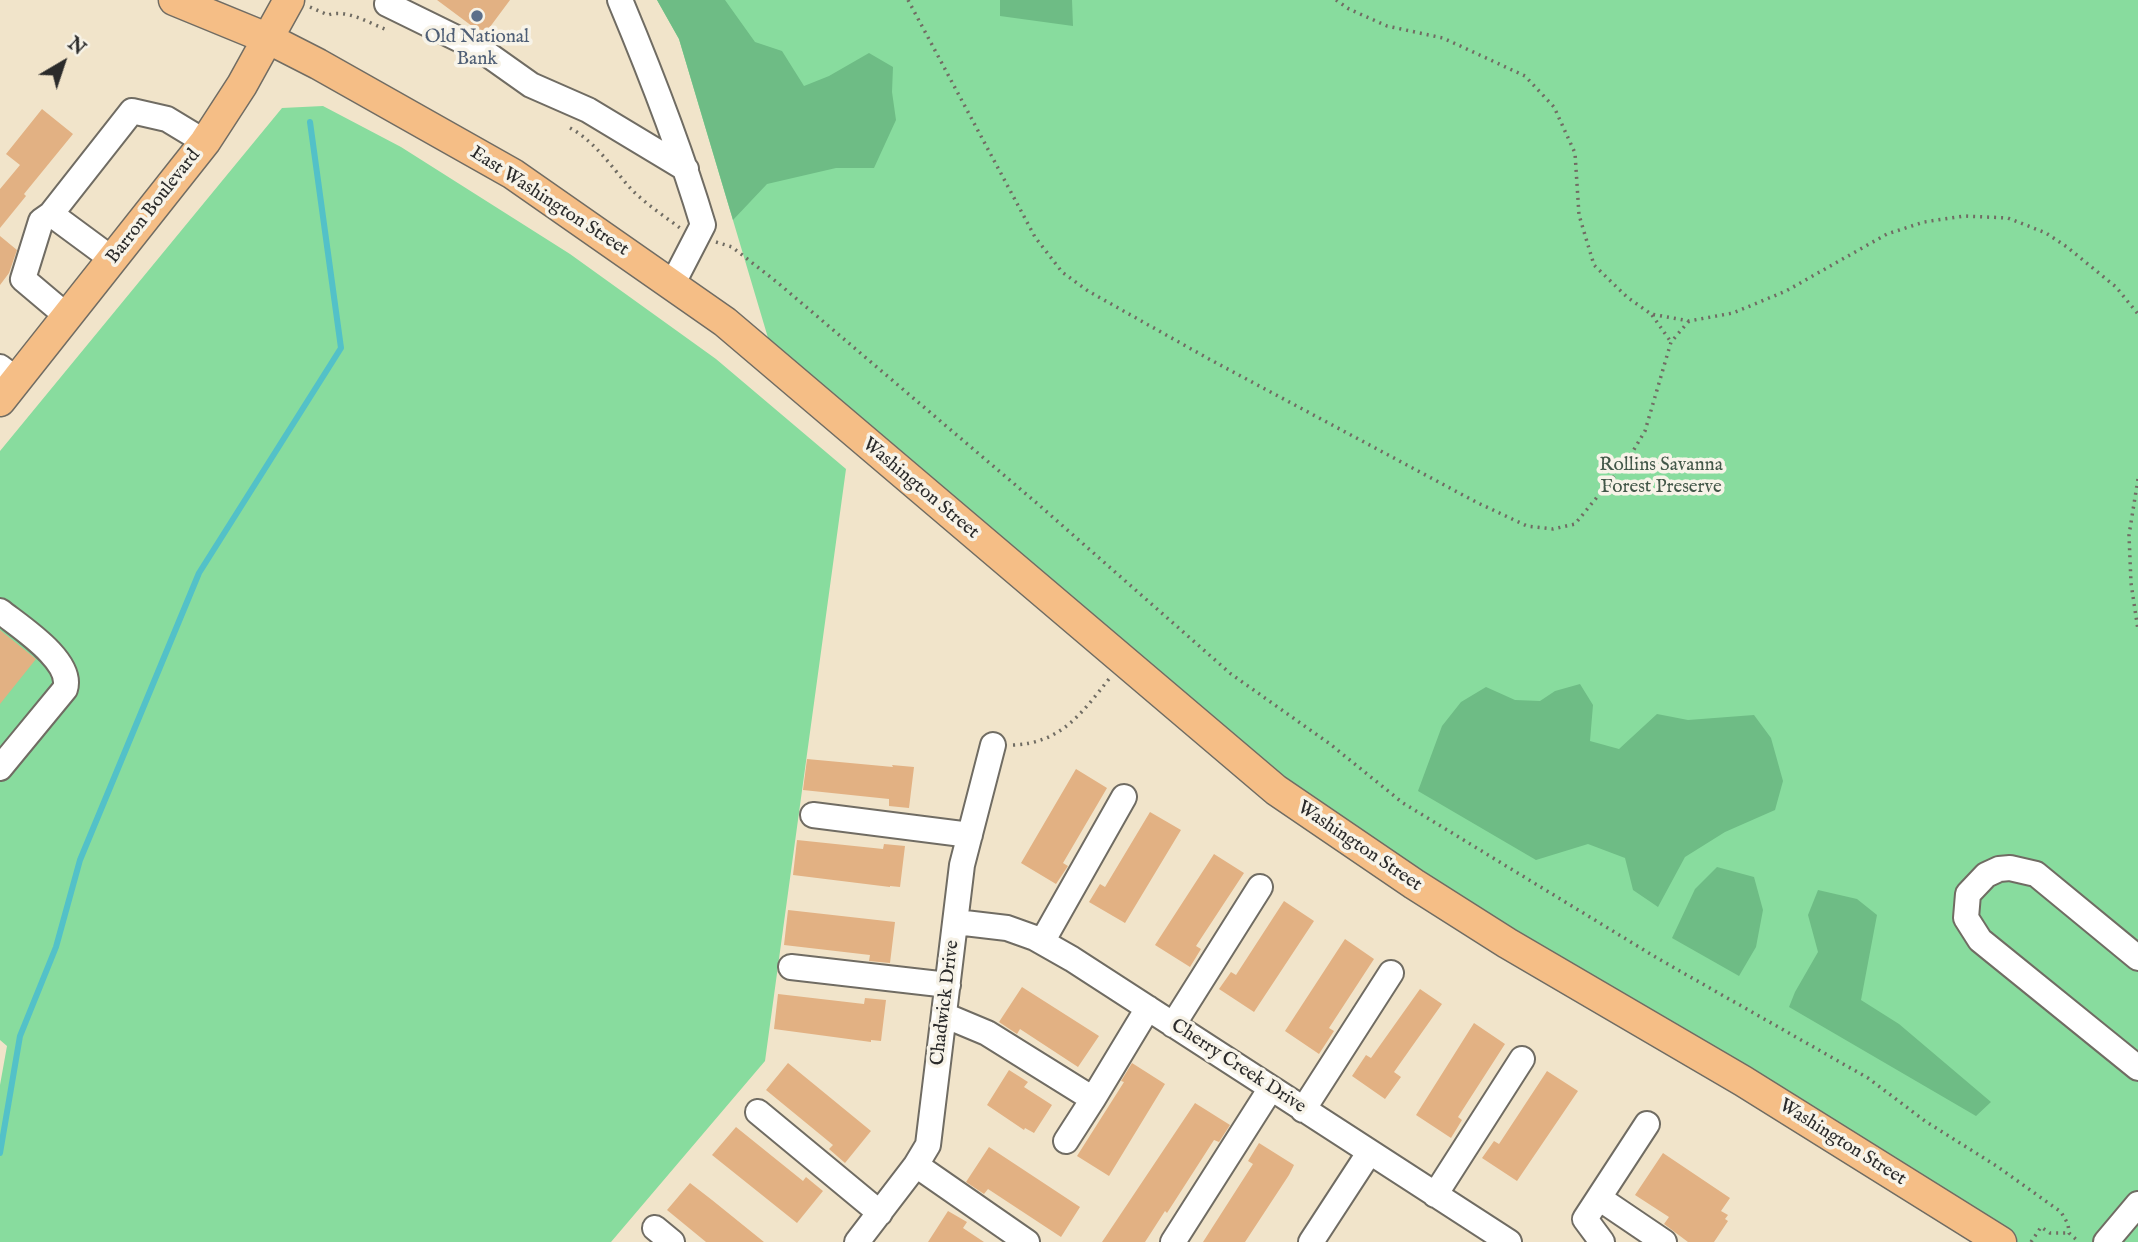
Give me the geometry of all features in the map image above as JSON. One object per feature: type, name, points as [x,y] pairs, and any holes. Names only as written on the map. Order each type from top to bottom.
[{"type":"main road","points":[[174,0],[269,39]]},
{"type":"main road","name":"Barron Boulevard","points":[[6,382],[68,317],[205,142],[269,39],[289,0]]},
{"type":"main road","name":"East Washington Street","points":[[269,39],[513,174],[724,322],[778,368]]},
{"type":"main road","name":"Washington Street","points":[[778,368],[1276,790],[1414,884],[1507,943],[1743,1081],[2001,1242]]},
{"type":"street","points":[[389,0],[387,4],[483,51],[531,85],[588,110],[686,169]]},
{"type":"street","points":[[620,0],[660,96],[703,225],[673,285]]},
{"type":"street","points":[[68,317],[23,279],[41,221],[51,214],[132,111],[167,119],[205,142]]},
{"type":"street","points":[[51,214],[112,259]]},
{"type":"street","points":[[0,611],[51,652],[64,671],[67,681],[65,689],[0,768]]},
{"type":"street","name":"Chadwick Drive","points":[[857,1242],[916,1165],[928,1145],[962,865],[993,745]]},
{"type":"street","points":[[1042,942],[1124,797]]},
{"type":"street","points":[[813,815],[970,835]]},
{"type":"street","points":[[2138,958],[2036,874],[2010,868],[1999,869],[1986,875],[1968,894],[1966,918],[1980,940],[2138,1068]]},
{"type":"street","points":[[1173,1025],[1260,887]]},
{"type":"street","name":"Cherry Creek Drive","points":[[956,922],[1007,928],[1042,942],[1509,1242]]},
{"type":"street","points":[[791,967],[948,985]]},
{"type":"street","points":[[1303,1110],[1391,973]]},
{"type":"street","points":[[1066,1141],[1147,1008]]},
{"type":"street","points":[[944,1015],[987,1033],[1093,1099]]},
{"type":"street","points":[[1435,1195],[1522,1059]]},
{"type":"street","points":[[1173,1242],[1270,1088]]},
{"type":"street","points":[[758,1112],[880,1213]]},
{"type":"street","points":[[1602,1242],[1585,1220],[1647,1124]]},
{"type":"street","points":[[1311,1242],[1369,1153]]},
{"type":"street","points":[[916,1165],[1027,1242]]},
{"type":"street","points":[[1599,1198],[1664,1242]]},
{"type":"street","points":[[2106,1242],[2138,1204]]},
{"type":"path","points":[[908,0],[1035,237],[1062,272],[1088,291],[1209,359],[1476,502],[1527,526],[1553,529],[1575,524],[1601,495],[1629,458],[1645,431],[1671,342],[1689,321]]},
{"type":"path","points":[[1336,0],[1349,9],[1387,26],[1443,38],[1525,76],[1553,107],[1575,153],[1579,215],[1594,265],[1627,297],[1651,314],[1671,342]]},
{"type":"path","points":[[328,15],[337,12],[384,29]]},
{"type":"path","points":[[560,123],[582,134],[634,191],[681,230],[732,247],[778,284],[1039,505],[1231,674],[1330,744],[1403,803],[1657,958],[1868,1078],[1925,1121],[1998,1167],[2061,1212],[2068,1224],[2069,1233],[2079,1242]]},
{"type":"path","points":[[1651,314],[1689,321],[1733,313],[1786,291],[1887,234],[1924,222],[1964,216],[2008,218],[2046,233],[2116,287],[2138,314]]},
{"type":"path","points":[[2138,479],[2129,535],[2131,583],[2138,630]]},
{"type":"path","points":[[993,745],[1030,744],[1047,739],[1073,721],[1124,661]]},
{"type":"path","points":[[2031,1242],[2041,1227],[2050,1233],[2069,1233]]},
{"type":"green space","name":"Rollins Savanna Forest Preserve","points":[[657,0],[2138,0],[2138,1242],[2001,1242],[1414,884],[777,368],[679,39]]},
{"type":"green space","points":[[657,0],[725,0],[755,42],[782,51],[804,86],[829,76],[869,53],[893,67],[892,92],[896,120],[874,168],[836,168],[767,184],[733,220],[679,39]]},
{"type":"green space","points":[[1000,0],[1072,0],[1073,26],[1000,16]]},
{"type":"green space","points":[[323,106],[401,147],[570,254],[716,359],[846,469],[765,1061],[611,1242],[0,1242],[0,1085],[7,1046],[0,1040],[0,451],[282,108]]},
{"type":"green space","points":[[1580,684],[1593,705],[1590,741],[1619,749],[1657,714],[1688,720],[1754,715],[1771,738],[1783,781],[1775,810],[1725,832],[1685,857],[1658,907],[1633,890],[1625,858],[1588,844],[1536,860],[1418,791],[1442,726],[1461,702],[1486,687],[1515,700],[1540,701],[1555,691]]},
{"type":"green space","points":[[1717,867],[1754,877],[1763,910],[1756,947],[1739,976],[1672,938],[1695,889]]},
{"type":"green space","points":[[1818,890],[1857,899],[1877,915],[1861,1000],[1899,1024],[1991,1102],[1976,1116],[1789,1007],[1818,952],[1808,915]]},
{"type":"building","name":"Old National Bank","points":[[437,0],[510,0],[484,35]]},
{"type":"building","points":[[42,109],[73,134],[0,228],[0,189],[20,165],[6,154]]},
{"type":"building","points":[[0,236],[17,250],[9,273],[0,285]]},
{"type":"building","points":[[0,630],[36,659],[0,704]]},
{"type":"building","points":[[807,759],[914,767],[909,808],[889,806],[889,799],[803,790]]},
{"type":"building","points":[[1076,769],[1107,788],[1063,863],[1068,866],[1056,884],[1021,863]]},
{"type":"building","points":[[1150,812],[1181,830],[1125,923],[1089,902],[1100,884],[1105,887]]},
{"type":"building","points":[[797,840],[883,849],[884,844],[905,846],[900,887],[793,875]]},
{"type":"building","points":[[1214,854],[1244,873],[1196,946],[1201,949],[1190,967],[1155,945]]},
{"type":"building","points":[[1284,901],[1314,921],[1254,1012],[1219,989],[1231,972],[1236,975]]},
{"type":"building","points":[[788,910],[895,922],[890,963],[869,961],[870,955],[784,945]]},
{"type":"building","points":[[1345,939],[1374,959],[1329,1028],[1334,1031],[1319,1054],[1285,1031]]},
{"type":"building","points":[[1022,987],[1099,1036],[1078,1067],[1020,1029],[1017,1034],[999,1022]]},
{"type":"building","points":[[1420,989],[1442,1004],[1394,1072],[1401,1077],[1385,1099],[1352,1076],[1366,1055],[1371,1058]]},
{"type":"building","points":[[778,994],[864,1004],[865,998],[886,1000],[881,1041],[871,1042],[774,1029]]},
{"type":"building","points":[[1474,1023],[1505,1044],[1458,1117],[1462,1120],[1451,1138],[1416,1115]]},
{"type":"building","points":[[788,1063],[871,1131],[845,1163],[829,1149],[833,1145],[766,1090]]},
{"type":"building","points":[[1132,1063],[1165,1084],[1109,1176],[1077,1156],[1124,1082],[1121,1081]]},
{"type":"building","points":[[1009,1070],[1028,1082],[1024,1087],[1052,1105],[1034,1133],[1025,1128],[1024,1130],[987,1105]]},
{"type":"building","points":[[1547,1071],[1578,1091],[1517,1181],[1482,1158],[1494,1141],[1499,1144]]},
{"type":"building","points":[[1195,1103],[1230,1125],[1219,1142],[1214,1140],[1145,1242],[1102,1242]]},
{"type":"building","points":[[736,1127],[803,1181],[806,1177],[823,1191],[797,1223],[712,1155]]},
{"type":"building","points":[[1259,1143],[1294,1165],[1289,1175],[1245,1242],[1203,1242],[1253,1164],[1248,1161]]},
{"type":"building","points":[[989,1147],[1080,1207],[1061,1237],[988,1189],[984,1194],[966,1182]]},
{"type":"building","points":[[1663,1153],[1730,1198],[1721,1211],[1728,1215],[1725,1219],[1728,1221],[1714,1242],[1688,1242],[1664,1224],[1669,1217],[1635,1195]]},
{"type":"building","points":[[690,1183],[764,1242],[706,1242],[667,1210]]},
{"type":"building","points":[[948,1211],[967,1222],[963,1228],[984,1242],[928,1242]]},
{"type":"waterway","points":[[0,1153],[20,1036],[56,947],[80,860],[199,573],[341,348],[310,122]]},
{"type":"place","name":"Old National Bank","points":[[477,16]]}]
